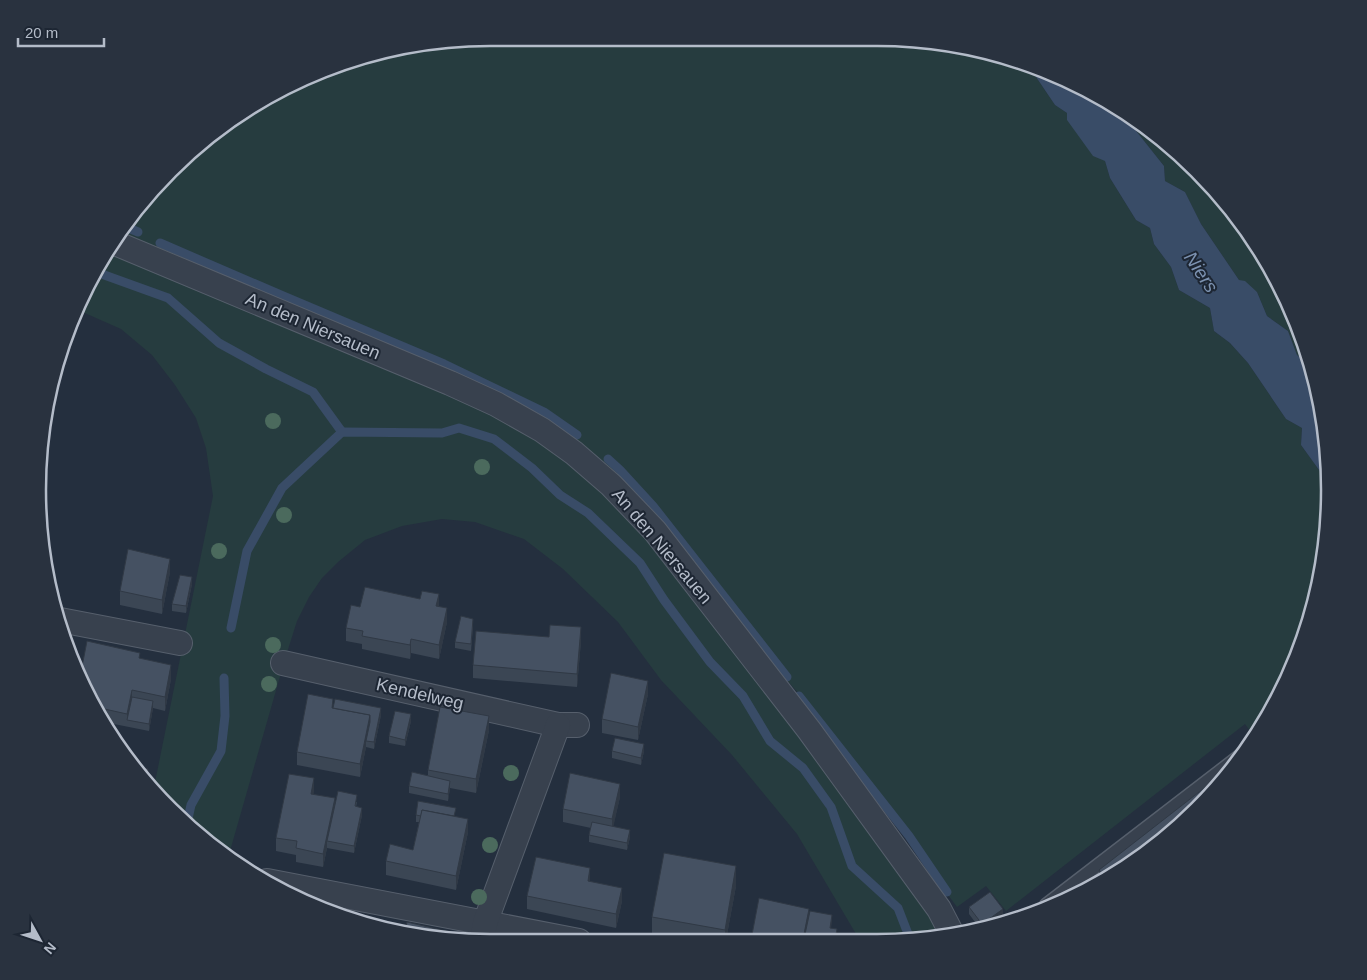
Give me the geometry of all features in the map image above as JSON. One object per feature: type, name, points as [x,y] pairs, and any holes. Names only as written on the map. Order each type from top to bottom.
[{"type":"street","name":"An den Niersauen","points":[[120,245],[496,404],[542,430],[574,453],[611,485],[655,531],[809,730],[939,909],[949,928]]},
{"type":"street","points":[[66,621],[180,643]]},
{"type":"street","name":"Kendelweg","points":[[283,662],[567,725],[484,932]]},
{"type":"street","points":[[292,887],[484,932],[505,934]]},
{"type":"lane","points":[[1061,894],[1221,771]]},
{"type":"green space","points":[[490,46],[877,46],[935,50],[992,61],[1035,76],[1055,105],[1067,113],[1105,161],[1110,178],[1136,220],[1150,228],[1154,244],[1171,267],[1179,290],[1210,308],[1214,331],[1230,343],[1248,363],[1286,419],[1302,428],[1301,445],[1320,472],[1321,490],[1317,548],[1306,605],[1287,660],[1250,731],[1245,724],[1006,911],[986,886],[957,907],[801,696],[618,492],[947,928],[906,933],[856,934],[797,834],[732,755],[661,680],[618,622],[563,569],[524,539],[475,522],[442,519],[402,526],[365,540],[322,578],[309,597],[297,621],[285,659],[230,850],[197,824],[155,782],[213,496],[206,448],[196,418],[175,385],[152,355],[121,329],[83,312],[121,243],[156,197],[197,156],[243,121],[294,92],[320,80],[375,61],[432,50]]},
{"type":"green space","points":[[1134,129],[1170,156],[1191,176],[1211,197],[1246,243],[1275,294],[1300,358],[1297,355],[1288,331],[1267,316],[1257,292],[1239,280],[1201,224],[1185,192],[1165,181],[1164,166]]},
{"type":"water","name":"Niers","points":[[1035,76],[1073,92],[1134,129],[1164,166],[1165,181],[1185,192],[1201,224],[1239,280],[1245,281],[1257,292],[1267,316],[1288,331],[1306,375],[1317,432],[1320,472],[1301,445],[1302,428],[1286,419],[1248,363],[1230,343],[1214,331],[1210,308],[1179,290],[1171,267],[1154,244],[1150,228],[1136,220],[1110,178],[1105,161],[1093,156],[1067,120],[1067,113],[1055,105]]},
{"type":"building","points":[[128,549],[170,559],[162,600],[120,591]]},
{"type":"building","points":[[180,575],[192,577],[186,606],[172,604]]},
{"type":"building","points":[[365,587],[420,599],[422,591],[439,594],[436,606],[447,608],[439,645],[411,639],[410,645],[362,636],[363,631],[346,628],[351,605],[360,607]]},
{"type":"building","points":[[461,616],[473,619],[471,644],[455,642]]},
{"type":"building","points":[[550,625],[581,627],[577,674],[473,665],[476,631],[549,637]]},
{"type":"building","points":[[87,641],[140,653],[139,658],[171,665],[165,697],[132,690],[127,714],[104,709],[82,665]]},
{"type":"building","points":[[611,673],[648,681],[638,727],[602,719]]},
{"type":"building","points":[[308,694],[333,699],[332,708],[370,715],[360,764],[297,752]]},
{"type":"building","points":[[132,697],[153,701],[149,724],[127,720]]},
{"type":"building","points":[[335,699],[381,708],[374,742],[366,741],[370,715],[333,708]]},
{"type":"building","points":[[440,707],[489,716],[476,779],[428,770]]},
{"type":"building","points":[[395,711],[411,714],[405,740],[389,736]]},
{"type":"building","points":[[615,738],[644,744],[641,758],[612,751]]},
{"type":"building","points":[[412,772],[450,781],[448,794],[409,786]]},
{"type":"building","points":[[570,773],[620,784],[612,819],[563,809]]},
{"type":"building","points":[[289,774],[314,778],[311,794],[335,798],[323,854],[296,848],[297,841],[276,838]]},
{"type":"building","points":[[1212,782],[1170,824],[1147,842],[1101,873],[1099,870]]},
{"type":"building","points":[[338,791],[357,795],[355,806],[362,808],[354,846],[327,841]]},
{"type":"building","points":[[418,801],[456,808],[454,816],[422,810],[421,816],[416,815]]},
{"type":"building","points":[[422,810],[468,819],[456,876],[386,861],[390,844],[413,850]]},
{"type":"building","points":[[592,822],[630,830],[627,843],[589,835]]},
{"type":"building","points":[[664,853],[736,866],[725,930],[652,917]]},
{"type":"building","points":[[536,857],[590,868],[588,881],[622,888],[616,914],[527,896]]},
{"type":"building","points":[[990,892],[1003,909],[988,920],[980,922],[969,907]]},
{"type":"building","points":[[759,898],[809,909],[804,934],[752,934]]},
{"type":"building","points":[[810,911],[832,915],[830,928],[837,929],[836,934],[805,934]]},
{"type":"building","points":[[407,922],[446,931],[432,930],[406,926]]},
{"type":"waterway","points":[[131,229],[138,232]]},
{"type":"waterway","points":[[160,243],[444,364],[544,412],[577,435]]},
{"type":"waterway","points":[[103,274],[168,298],[219,343],[313,392],[342,432]]},
{"type":"waterway","points":[[231,628],[247,551],[282,488],[342,432],[442,433],[459,428],[494,439],[532,468],[560,495],[588,513],[640,563],[664,600],[710,662],[743,696],[770,741],[803,768],[831,807],[852,866],[898,908],[908,933]]},
{"type":"waterway","points":[[608,459],[653,506],[787,677]]},
{"type":"waterway","points":[[189,816],[191,805],[221,751],[225,716],[224,678]]},
{"type":"waterway","points":[[799,696],[909,836],[947,892]]}]
